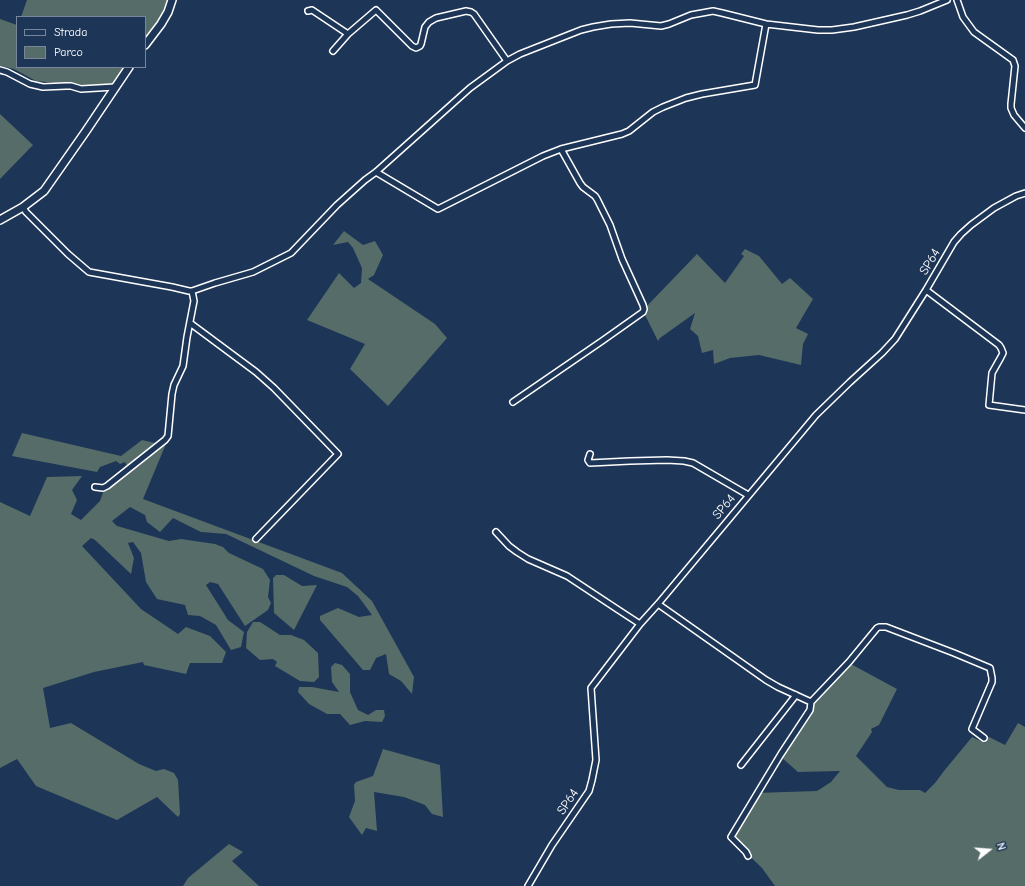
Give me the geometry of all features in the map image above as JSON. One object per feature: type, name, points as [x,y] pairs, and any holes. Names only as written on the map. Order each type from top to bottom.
[{"type":"main road","points":[[146,44],[161,24],[168,12],[172,0]]},
{"type":"main road","points":[[0,220],[23,208],[44,191],[128,68]]},
{"type":"street","points":[[23,208],[68,254],[89,272],[192,291],[253,272],[291,253],[337,205],[464,93],[507,60],[581,30],[611,24],[630,23],[661,26],[690,15],[713,11],[766,24],[818,30],[832,30],[854,28],[907,15],[947,0]]},
{"type":"street","points":[[957,0],[963,17],[974,32],[1013,60],[1015,70],[1011,108],[1014,115],[1025,128]]},
{"type":"street","points":[[308,11],[312,10],[348,34]]},
{"type":"street","points":[[333,50],[348,34],[376,10],[412,46],[416,48],[421,44],[427,25],[433,20],[462,11],[469,11],[474,14],[507,60]]},
{"type":"street","points":[[376,172],[438,209],[528,163],[561,149],[629,131],[653,112],[686,98],[755,85],[766,24]]},
{"type":"street","points":[[0,70],[30,84],[43,87],[72,86],[81,90],[115,87]]},
{"type":"street","points":[[513,402],[643,312],[644,309],[622,259],[610,225],[597,199],[580,183],[561,149]]},
{"type":"street","name":"SP64","points":[[528,886],[552,845],[589,791],[596,760],[591,688],[640,624],[816,415],[895,339],[954,242],[961,234],[994,208],[1016,196],[1025,193]]},
{"type":"street","points":[[926,290],[1001,348],[1003,353],[992,373],[989,405],[1025,410]]},
{"type":"street","points":[[95,487],[103,488],[107,486],[168,436],[172,394],[183,366],[194,301],[192,291]]},
{"type":"street","points":[[190,323],[256,372],[274,388],[338,454],[256,539]]},
{"type":"street","points":[[590,454],[588,460],[590,463],[630,460],[667,460],[693,463],[748,495]]},
{"type":"street","points":[[496,532],[517,552],[566,576],[640,624]]},
{"type":"street","points":[[658,604],[766,680],[811,702]]},
{"type":"street","points":[[748,856],[731,837],[781,754],[810,710],[811,702],[849,662],[877,628],[883,627],[990,668],[992,682],[972,728],[984,738]]},
{"type":"street","points":[[741,765],[796,695]]},
{"type":"green space","points":[[27,0],[168,0],[162,16],[146,39],[146,16],[21,16]]},
{"type":"green space","points":[[0,19],[16,25],[16,68],[124,68],[112,85],[93,87],[36,81],[14,69],[0,66]]},
{"type":"green space","points":[[0,114],[33,145],[0,179]]},
{"type":"green space","points":[[344,231],[363,245],[375,241],[383,255],[374,275],[368,279],[435,324],[447,338],[388,406],[350,369],[365,344],[307,320],[339,273],[354,288],[361,283],[362,268],[353,248],[348,242],[333,245]]},
{"type":"green space","points":[[745,249],[759,256],[782,284],[790,278],[813,299],[796,328],[808,334],[803,344],[801,365],[759,355],[730,358],[714,364],[713,350],[702,353],[698,336],[690,329],[695,313],[658,341],[644,313],[645,308],[697,254],[725,283],[744,256],[741,254]]},
{"type":"green space","points":[[22,433],[121,456],[142,440],[159,444],[168,439],[143,499],[342,573],[372,601],[414,677],[412,694],[401,681],[389,674],[386,654],[376,658],[370,670],[363,670],[320,620],[320,616],[338,608],[359,617],[372,615],[358,596],[347,587],[314,576],[226,534],[201,532],[173,518],[160,532],[147,522],[145,515],[130,507],[112,521],[117,526],[169,541],[181,539],[215,544],[223,547],[229,553],[263,569],[270,580],[268,597],[271,603],[268,610],[245,626],[218,584],[210,582],[206,585],[228,620],[244,632],[241,647],[231,650],[216,625],[200,616],[188,615],[185,605],[157,599],[146,582],[141,553],[133,542],[128,543],[134,558],[131,574],[95,540],[91,538],[82,546],[141,609],[178,634],[186,627],[210,636],[226,652],[222,663],[190,663],[186,674],[144,665],[143,662],[94,672],[43,688],[50,728],[71,723],[139,764],[156,771],[164,769],[174,773],[178,780],[180,814],[178,817],[157,797],[117,820],[36,786],[17,759],[0,768],[0,502],[30,516],[47,477],[82,476],[72,490],[77,500],[71,514],[81,520],[100,501],[104,490],[129,470],[125,462],[120,464],[116,461],[100,467],[97,472],[12,456]]},
{"type":"green space","points":[[276,575],[284,575],[302,586],[317,585],[294,630],[274,613],[273,578]]},
{"type":"green space","points":[[253,622],[260,622],[280,635],[291,635],[304,640],[318,653],[319,677],[314,682],[300,681],[275,666],[277,662],[273,659],[260,660],[246,648],[247,632]]},
{"type":"green space","points":[[335,663],[342,665],[350,674],[350,692],[358,710],[368,715],[376,710],[384,710],[385,716],[382,722],[365,721],[350,725],[340,714],[327,714],[309,704],[298,692],[299,687],[312,687],[339,692],[332,682],[331,667]]},
{"type":"green space","points":[[849,663],[897,689],[879,725],[871,729],[872,732],[856,756],[887,787],[899,790],[920,790],[925,793],[935,783],[972,737],[985,743],[989,737],[1005,745],[1018,723],[1025,727],[1025,886],[775,886],[762,868],[735,842],[732,833],[755,793],[817,791],[831,782],[840,771],[798,772],[781,757],[813,702]]},
{"type":"green space","points":[[383,749],[440,765],[443,817],[432,814],[425,805],[404,797],[374,792],[377,831],[366,828],[362,835],[349,817],[355,801],[354,785],[356,782],[373,776]]},
{"type":"green space","points":[[229,844],[243,852],[232,861],[259,886],[183,886],[188,878]]}]
